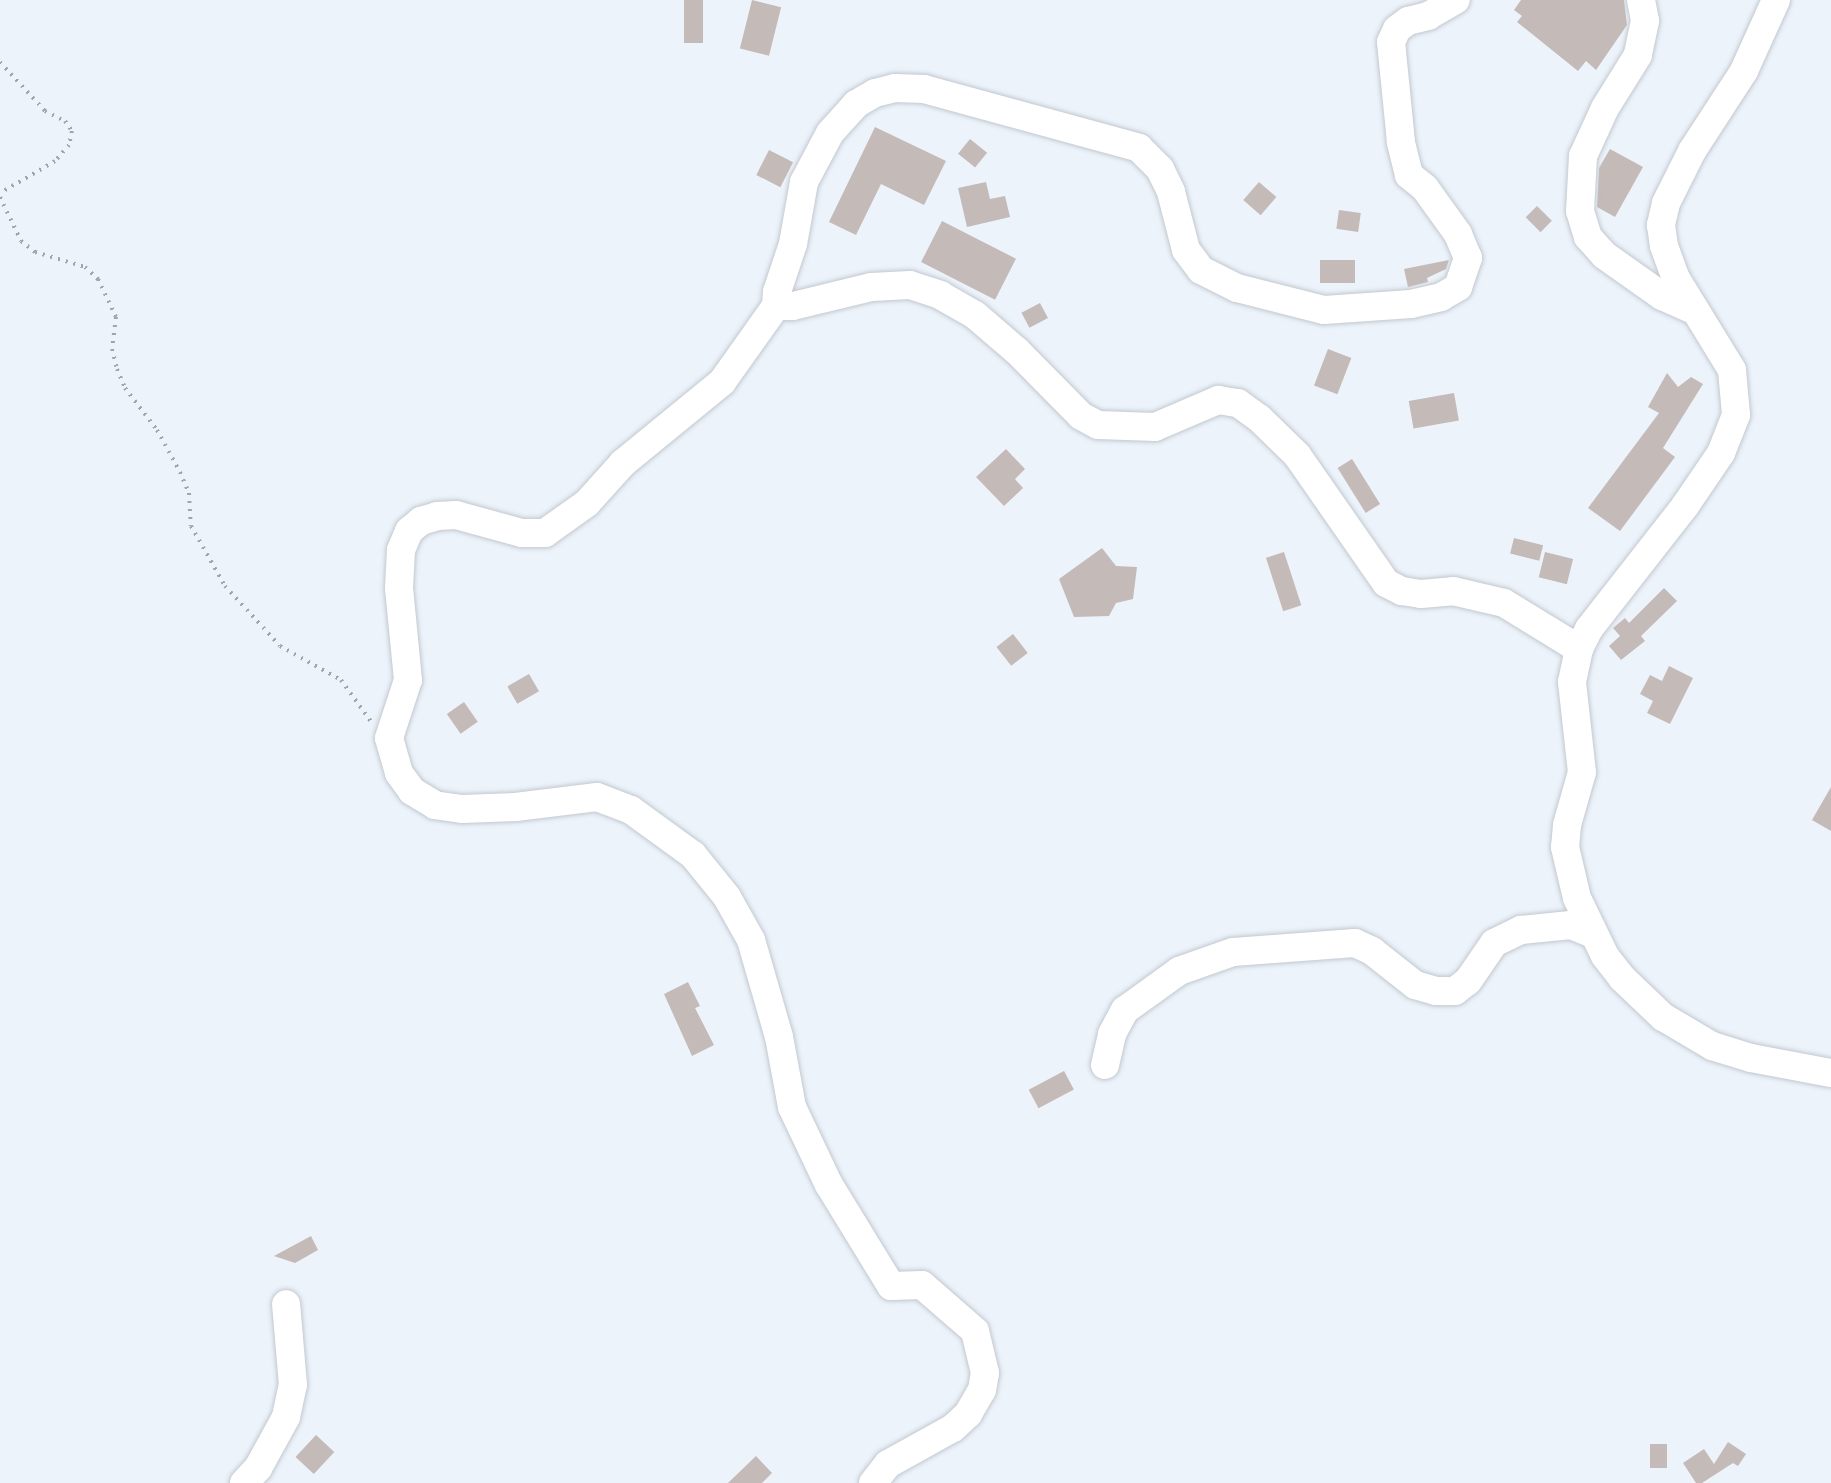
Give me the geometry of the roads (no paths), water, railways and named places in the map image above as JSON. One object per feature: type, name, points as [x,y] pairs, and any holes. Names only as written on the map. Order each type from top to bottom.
[{"type":"street","points":[[873,1483],[888,1464],[953,1428],[968,1414],[982,1390],[985,1373],[982,1349],[975,1331],[922,1285],[891,1286],[829,1185],[792,1107],[764,973],[751,940],[727,897],[693,855],[670,836],[615,802],[597,797],[516,807],[462,809],[435,805],[412,791],[399,773],[389,738],[408,680],[399,588],[401,550],[409,531],[421,521],[447,515],[485,521],[522,533],[545,533],[564,522],[623,463],[722,382],[776,306],[777,292],[793,244],[804,182],[830,133],[856,104],[875,93],[895,88],[924,89],[1139,148],[1160,169],[1171,192],[1186,250],[1201,270],[1237,288],[1324,310],[1411,304],[1441,297],[1458,287],[1466,273],[1468,258],[1458,234],[1425,188],[1409,175],[1401,142],[1391,42],[1397,29],[1408,21],[1428,16],[1456,0]]},
{"type":"street","points":[[1641,0],[1645,21],[1638,55],[1605,108],[1583,156],[1580,211],[1588,237],[1604,255],[1662,296],[1694,310]]},
{"type":"street","points":[[1776,0],[1744,71],[1692,151],[1666,203],[1661,225],[1664,246],[1694,310],[1732,370],[1737,392],[1733,424],[1721,453],[1685,506],[1589,629],[1579,649],[1572,682],[1582,772],[1565,847],[1577,898],[1593,934],[1622,978],[1663,1017],[1691,1036],[1751,1058],[1831,1073]]},
{"type":"street","points":[[776,306],[793,306],[871,287],[910,285],[940,295],[975,315],[1017,351],[1081,416],[1098,425],[1155,427],[1218,400],[1238,403],[1297,455],[1386,583],[1402,591],[1421,594],[1453,591],[1504,603],[1579,649]]},
{"type":"street","points":[[1105,1065],[1112,1034],[1125,1010],[1179,971],[1233,952],[1355,943],[1372,951],[1415,985],[1436,991],[1455,991],[1468,981],[1494,943],[1521,930],[1571,925],[1593,934]]},
{"type":"street","points":[[244,1483],[258,1468],[286,1417],[293,1385],[286,1304]]}]
